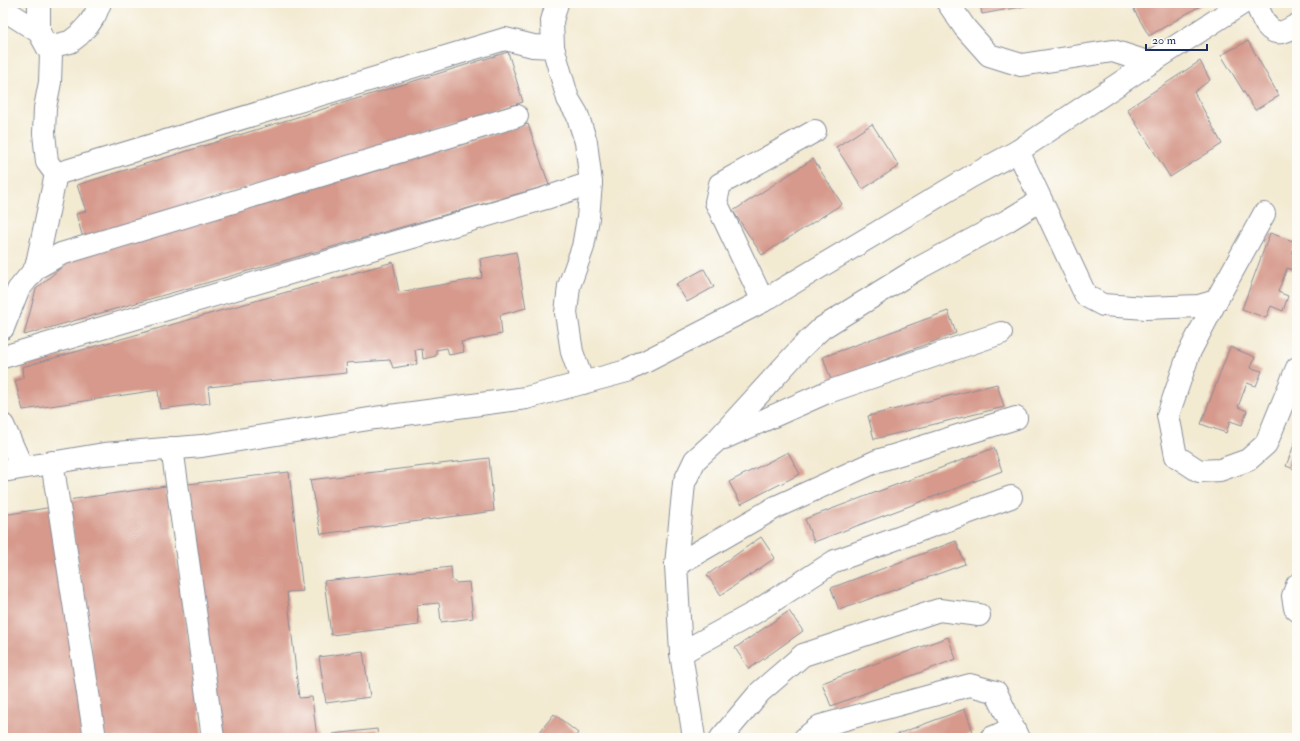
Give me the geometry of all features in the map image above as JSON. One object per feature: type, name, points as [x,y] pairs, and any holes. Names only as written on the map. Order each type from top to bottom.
[{"type":"street","points":[[36,268],[56,174],[47,162],[44,133],[45,108],[50,82],[51,54],[44,40],[39,3]]},
{"type":"street","points":[[3,9],[44,40],[70,42],[89,24],[100,3]]},
{"type":"street","points":[[558,3],[552,21],[553,47],[568,99],[577,114],[586,142],[590,183],[588,218],[583,247],[569,286],[566,313],[572,352],[583,383]]},
{"type":"street","points":[[948,3],[965,28],[989,55],[1021,65],[1113,52],[1150,63]]},
{"type":"street","points":[[3,425],[13,469],[104,454],[202,446],[375,418],[526,398],[627,371],[763,300],[970,177],[1018,151],[1243,3]]},
{"type":"street","points":[[1256,3],[1266,26],[1274,32],[1282,32],[1297,25]]},
{"type":"street","points":[[56,174],[505,39],[533,46],[553,47]]},
{"type":"street","points":[[3,328],[8,312],[18,290],[36,268],[61,254],[517,116]]},
{"type":"street","points":[[763,300],[716,202],[720,184],[815,131]]},
{"type":"street","points":[[1018,151],[1086,296],[1103,305],[1146,308],[1199,306],[1216,301]]},
{"type":"street","points":[[3,357],[538,200],[590,183]]},
{"type":"street","points":[[694,738],[681,653],[676,565],[684,483],[695,460],[716,441],[795,355],[822,328],[917,268],[1007,221],[1041,200]]},
{"type":"street","points":[[1264,214],[1189,353],[1168,416],[1176,456],[1199,471],[1220,470],[1248,460],[1266,444],[1297,368]]},
{"type":"street","points":[[716,441],[825,393],[1001,333]]},
{"type":"street","points":[[676,565],[776,508],[877,461],[1016,418]]},
{"type":"street","points":[[172,448],[213,738]]},
{"type":"street","points":[[52,462],[95,738]]},
{"type":"street","points":[[681,653],[754,613],[835,561],[1011,497]]},
{"type":"street","points":[[1297,585],[1293,596],[1295,608],[1297,610]]},
{"type":"street","points":[[721,738],[760,692],[803,655],[939,610],[979,615]]},
{"type":"street","points":[[805,738],[820,726],[970,685],[996,692],[1018,738]]},
{"type":"street","points":[[991,738],[1005,732],[1013,738]]},
{"type":"building","points":[[980,3],[1036,3],[1036,4],[982,14]]},
{"type":"building","points":[[1139,3],[1205,3],[1149,36],[1134,10]]},
{"type":"building","points":[[1248,41],[1279,96],[1255,110],[1221,55]]},
{"type":"building","points":[[508,52],[523,102],[83,238],[76,214],[86,211],[77,185]]},
{"type":"building","points":[[1200,61],[1210,80],[1194,92],[1222,144],[1170,177],[1127,109]]},
{"type":"building","points":[[528,124],[549,185],[24,335],[36,289],[71,259]]},
{"type":"building","points":[[872,124],[899,166],[863,189],[836,147]]},
{"type":"building","points":[[813,159],[842,204],[762,255],[733,211]]},
{"type":"building","points":[[1270,233],[1296,242],[1292,253],[1297,255],[1297,272],[1287,268],[1278,292],[1288,296],[1283,311],[1271,306],[1266,318],[1242,309]]},
{"type":"building","points":[[516,252],[526,308],[500,315],[502,334],[461,342],[464,352],[449,355],[447,348],[436,350],[436,356],[423,359],[422,349],[415,350],[417,364],[393,368],[390,360],[346,363],[347,373],[208,387],[210,403],[160,409],[158,390],[23,410],[15,381],[23,378],[22,367],[393,262],[399,292],[482,278],[480,259]]},
{"type":"building","points":[[704,269],[714,287],[687,302],[676,284]]},
{"type":"building","points":[[948,311],[956,333],[831,380],[823,357]]},
{"type":"building","points":[[1230,347],[1255,357],[1251,368],[1262,371],[1256,386],[1247,383],[1238,407],[1247,411],[1242,425],[1230,421],[1226,433],[1201,424]]},
{"type":"building","points":[[997,384],[1004,407],[874,439],[868,416]]},
{"type":"building","points":[[1297,437],[1297,470],[1286,466]]},
{"type":"building","points":[[994,448],[1002,471],[814,542],[805,519]]},
{"type":"building","points":[[788,452],[800,474],[741,504],[729,482]]},
{"type":"building","points":[[489,458],[494,511],[321,534],[310,480]]},
{"type":"building","points":[[289,472],[303,591],[287,592],[299,698],[312,697],[317,738],[218,738],[188,484]]},
{"type":"building","points":[[166,486],[203,738],[104,738],[68,500]]},
{"type":"building","points":[[53,507],[88,738],[3,738],[3,515]]},
{"type":"building","points":[[761,537],[775,558],[721,595],[707,575]]},
{"type":"building","points":[[956,541],[965,564],[839,610],[831,588]]},
{"type":"building","points":[[451,567],[452,580],[456,583],[469,582],[473,618],[441,622],[439,603],[417,605],[419,625],[331,635],[324,581]]},
{"type":"building","points":[[789,611],[803,631],[749,669],[735,648]]},
{"type":"building","points":[[948,637],[956,659],[831,706],[822,683]]},
{"type":"building","points":[[363,651],[370,697],[326,703],[319,657]]},
{"type":"building","points":[[965,709],[973,732],[956,738],[887,738]]},
{"type":"building","points":[[554,714],[578,733],[574,738],[535,738]]},
{"type":"building","points":[[377,729],[378,738],[334,738],[333,734]]}]
